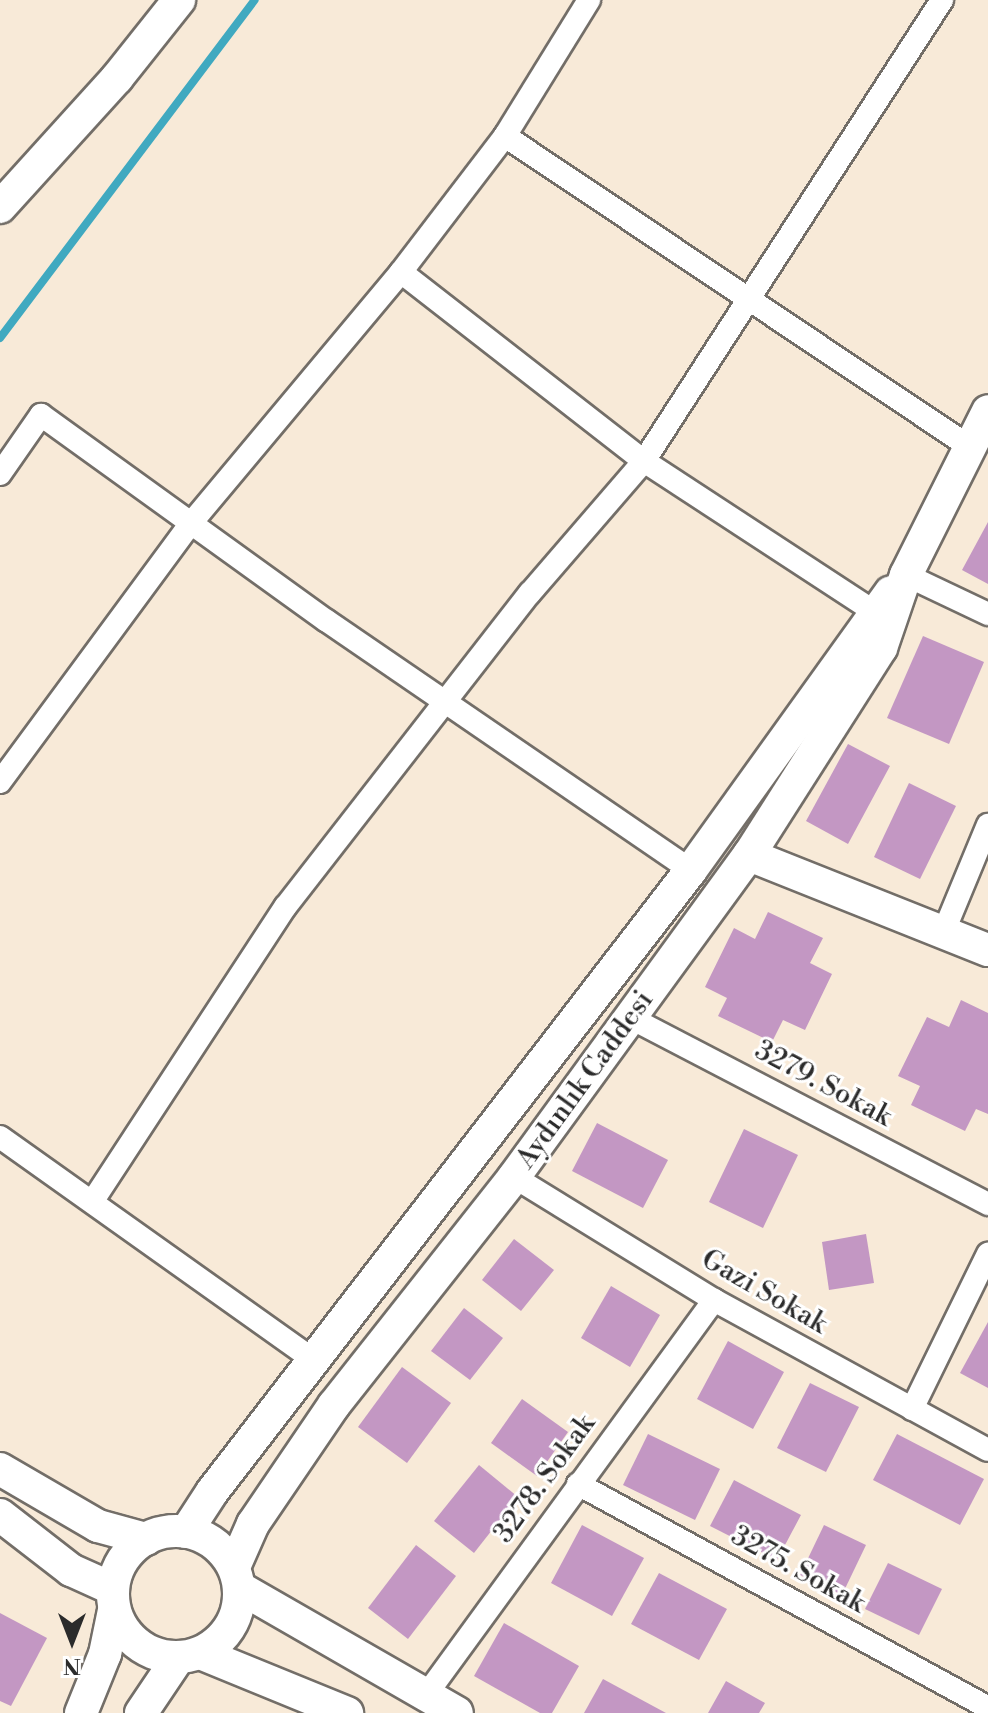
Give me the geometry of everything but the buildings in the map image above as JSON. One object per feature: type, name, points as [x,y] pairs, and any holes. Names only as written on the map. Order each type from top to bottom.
[{"type":"main road","points":[[0,207],[117,78],[179,0]]},
{"type":"main road","name":"Aydınlık Caddesi","points":[[237,1578],[253,1524],[334,1405],[514,1177],[749,855],[881,648],[906,575],[988,411]]},
{"type":"main road","name":"Aydınlık Caddesi","points":[[186,1532],[691,870],[875,612],[906,575]]},
{"type":"main road","points":[[749,855],[988,950]]},
{"type":"main road","points":[[0,1469],[98,1526],[146,1539],[186,1532],[222,1550],[237,1578],[457,1713]]},
{"type":"main road","points":[[0,1515],[114,1599],[138,1645],[189,1656],[347,1713]]},
{"type":"main road","points":[[81,1713],[105,1654],[114,1599],[129,1552],[146,1539]]},
{"type":"main road","points":[[141,1713],[189,1656],[231,1627],[237,1578]]},
{"type":"street","points":[[0,782],[192,522],[401,272],[505,136],[589,0]]},
{"type":"street","points":[[94,1199],[286,906],[447,700],[644,461],[942,0]]},
{"type":"street","points":[[505,136],[751,297],[970,447]]},
{"type":"street","points":[[401,272],[644,461],[875,612]]},
{"type":"street","points":[[0,474],[41,415],[691,870]]},
{"type":"street","points":[[906,575],[988,614]]},
{"type":"street","points":[[944,931],[988,825]]},
{"type":"street","name":"3279. Sokak","points":[[631,1018],[988,1204]]},
{"type":"street","points":[[0,1137],[94,1199],[315,1361]]},
{"type":"street","name":"Gazi Sokak","points":[[514,1177],[714,1300],[988,1450]]},
{"type":"street","points":[[912,1409],[988,1254]]},
{"type":"street","name":"3278. Sokak","points":[[426,1695],[714,1300]]},
{"type":"street","name":"3275. Sokak","points":[[578,1484],[988,1708]]},
{"type":"waterway","points":[[0,338],[255,0]]}]
